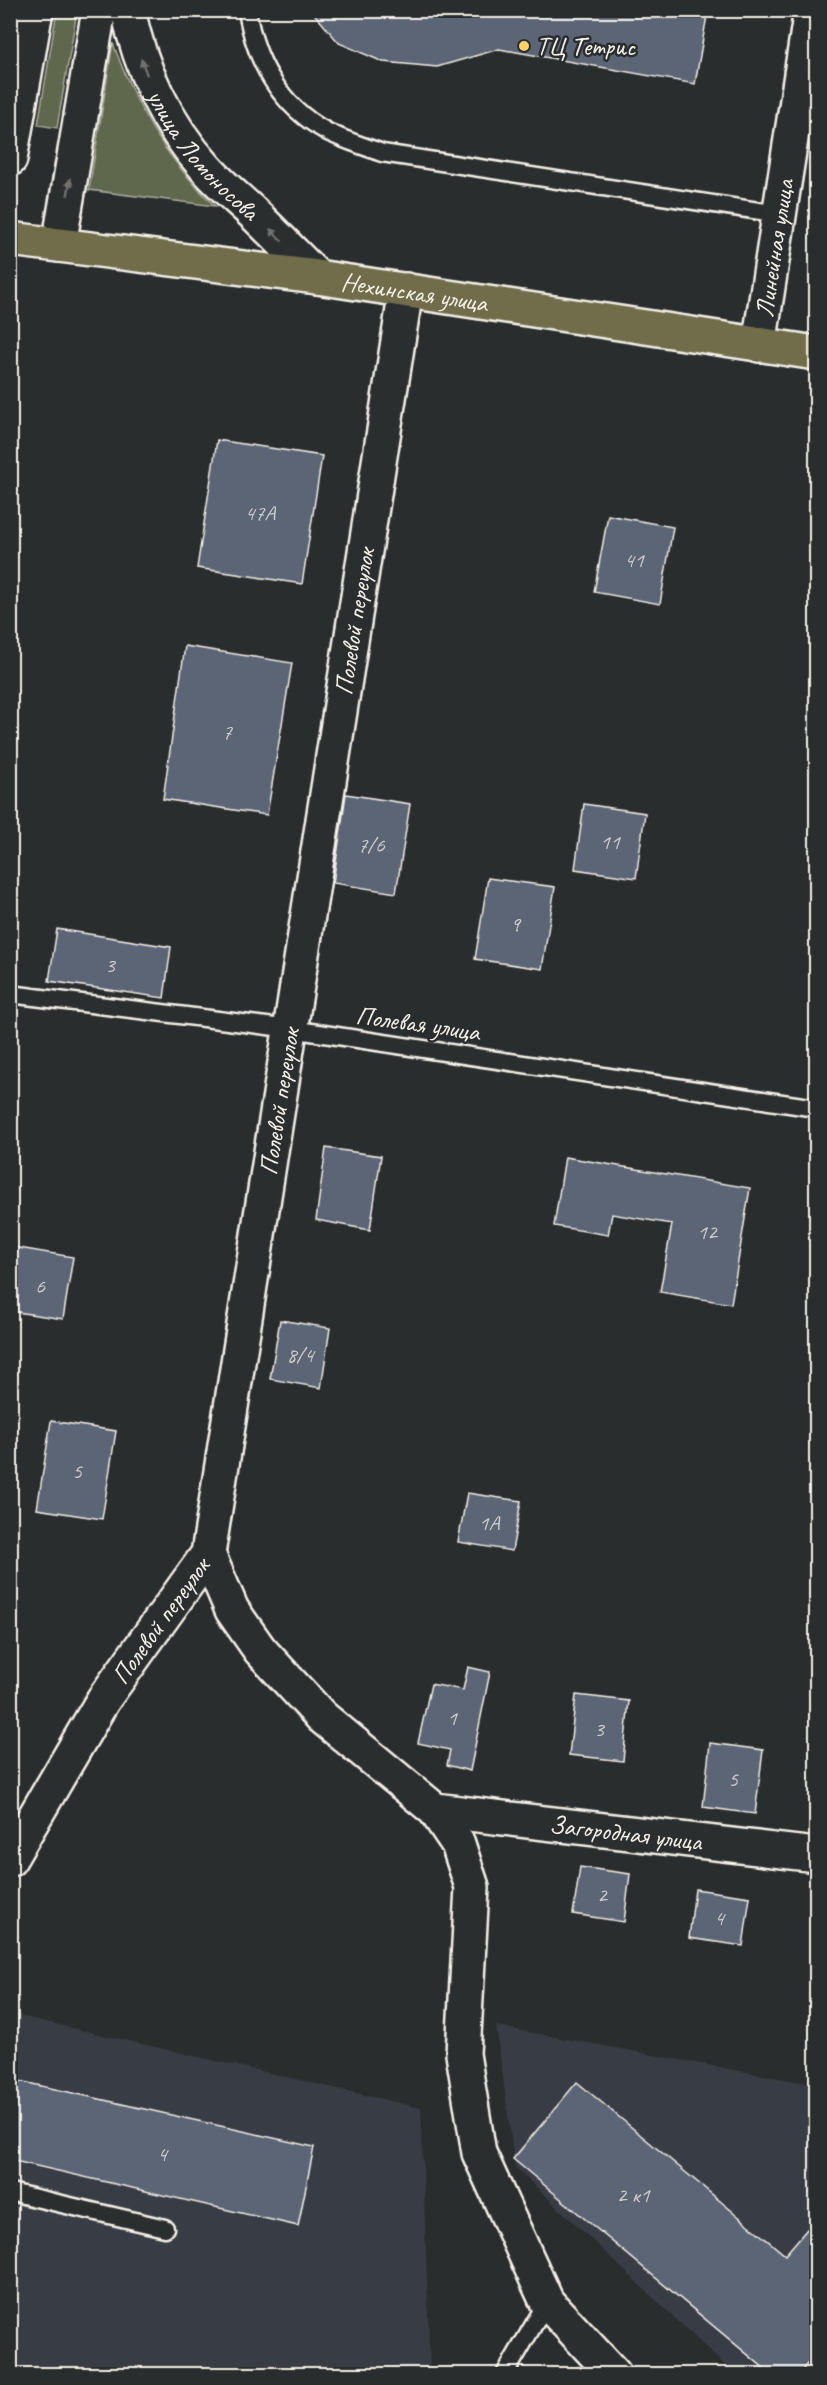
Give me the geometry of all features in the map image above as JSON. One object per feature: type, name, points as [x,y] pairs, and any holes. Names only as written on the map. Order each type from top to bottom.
[{"type":"main road","name":"Нехинская улица","points":[[10,239],[317,277],[816,353]]},
{"type":"street","points":[[10,159],[36,10]]},
{"type":"street","points":[[59,245],[99,10]]},
{"type":"street","name":"улица Ломоносова","points":[[128,10],[147,76],[185,142],[206,168],[317,277]]},
{"type":"street","name":"Линейная улица","points":[[759,345],[811,10]]},
{"type":"street","name":"Полевой переулок","points":[[10,1859],[103,1700],[208,1554],[406,290]]},
{"type":"street","points":[[208,1554],[232,1610],[260,1650],[322,1717],[435,1810],[458,1844],[472,1887],[464,2054],[479,2153],[547,2302],[614,2374]]},
{"type":"street","name":"Загородная улица","points":[[435,1810],[816,1855]]},
{"type":"lane","points":[[247,10],[251,33],[263,64],[287,103],[325,131],[382,153],[779,214]]},
{"type":"lane","name":"Полевая улица","points":[[10,994],[291,1029],[816,1108]]},
{"type":"lane","points":[[10,2192],[165,2228]]},
{"type":"lane","points":[[505,2374],[547,2302]]},
{"type":"shaded area","points":[[11,2014],[421,2108],[430,2372],[434,2374],[11,2374]]},
{"type":"shaded area","points":[[496,2026],[816,2085],[816,2374],[734,2374],[515,2167]]},
{"type":"green space","points":[[57,11],[77,11],[57,128],[38,125]]},
{"type":"green space","points":[[113,43],[132,89],[154,131],[181,169],[215,206],[89,190]]},
{"type":"building","name":"ТЦ Тетрис","points":[[311,10],[708,10],[695,84],[499,49],[437,67],[383,62],[339,43]]},
{"type":"building","points":[[217,440],[322,456],[302,584],[197,568]]},
{"type":"building","points":[[608,515],[673,527],[660,604],[594,592]]},
{"type":"building","points":[[185,646],[292,663],[267,815],[163,799]]},
{"type":"building","points":[[346,794],[410,804],[396,893],[333,883]]},
{"type":"building","points":[[584,804],[645,813],[636,878],[575,869]]},
{"type":"building","points":[[488,878],[555,887],[542,969],[475,959]]},
{"type":"building","points":[[57,929],[171,947],[164,998],[49,981]]},
{"type":"building","points":[[326,1148],[381,1156],[370,1230],[316,1220]]},
{"type":"building","points":[[565,1157],[750,1188],[731,1304],[660,1292],[672,1224],[612,1214],[608,1235],[554,1226]]},
{"type":"building","points":[[13,1247],[73,1257],[63,1319],[10,1311],[10,1260]]},
{"type":"building","points":[[280,1320],[330,1328],[321,1388],[270,1379]]},
{"type":"building","points":[[51,1421],[116,1431],[102,1519],[37,1509]]},
{"type":"building","points":[[467,1493],[521,1501],[512,1551],[458,1542]]},
{"type":"building","points":[[468,1667],[490,1672],[470,1771],[447,1765],[450,1750],[418,1743],[431,1684],[463,1690]]},
{"type":"building","points":[[576,1695],[629,1701],[623,1761],[569,1755]]},
{"type":"building","points":[[710,1743],[763,1750],[755,1814],[703,1807]]},
{"type":"building","points":[[580,1867],[630,1874],[624,1922],[573,1914]]},
{"type":"building","points":[[695,1889],[750,1897],[743,1946],[689,1938]]},
{"type":"building","points":[[10,2079],[314,2147],[298,2226],[10,2160]]},
{"type":"building","points":[[577,2082],[785,2255],[807,2229],[816,2237],[816,2353],[799,2374],[771,2374],[513,2159]]},
{"type":"place","name":"ТЦ Тетрис","points":[[524,46]]}]
